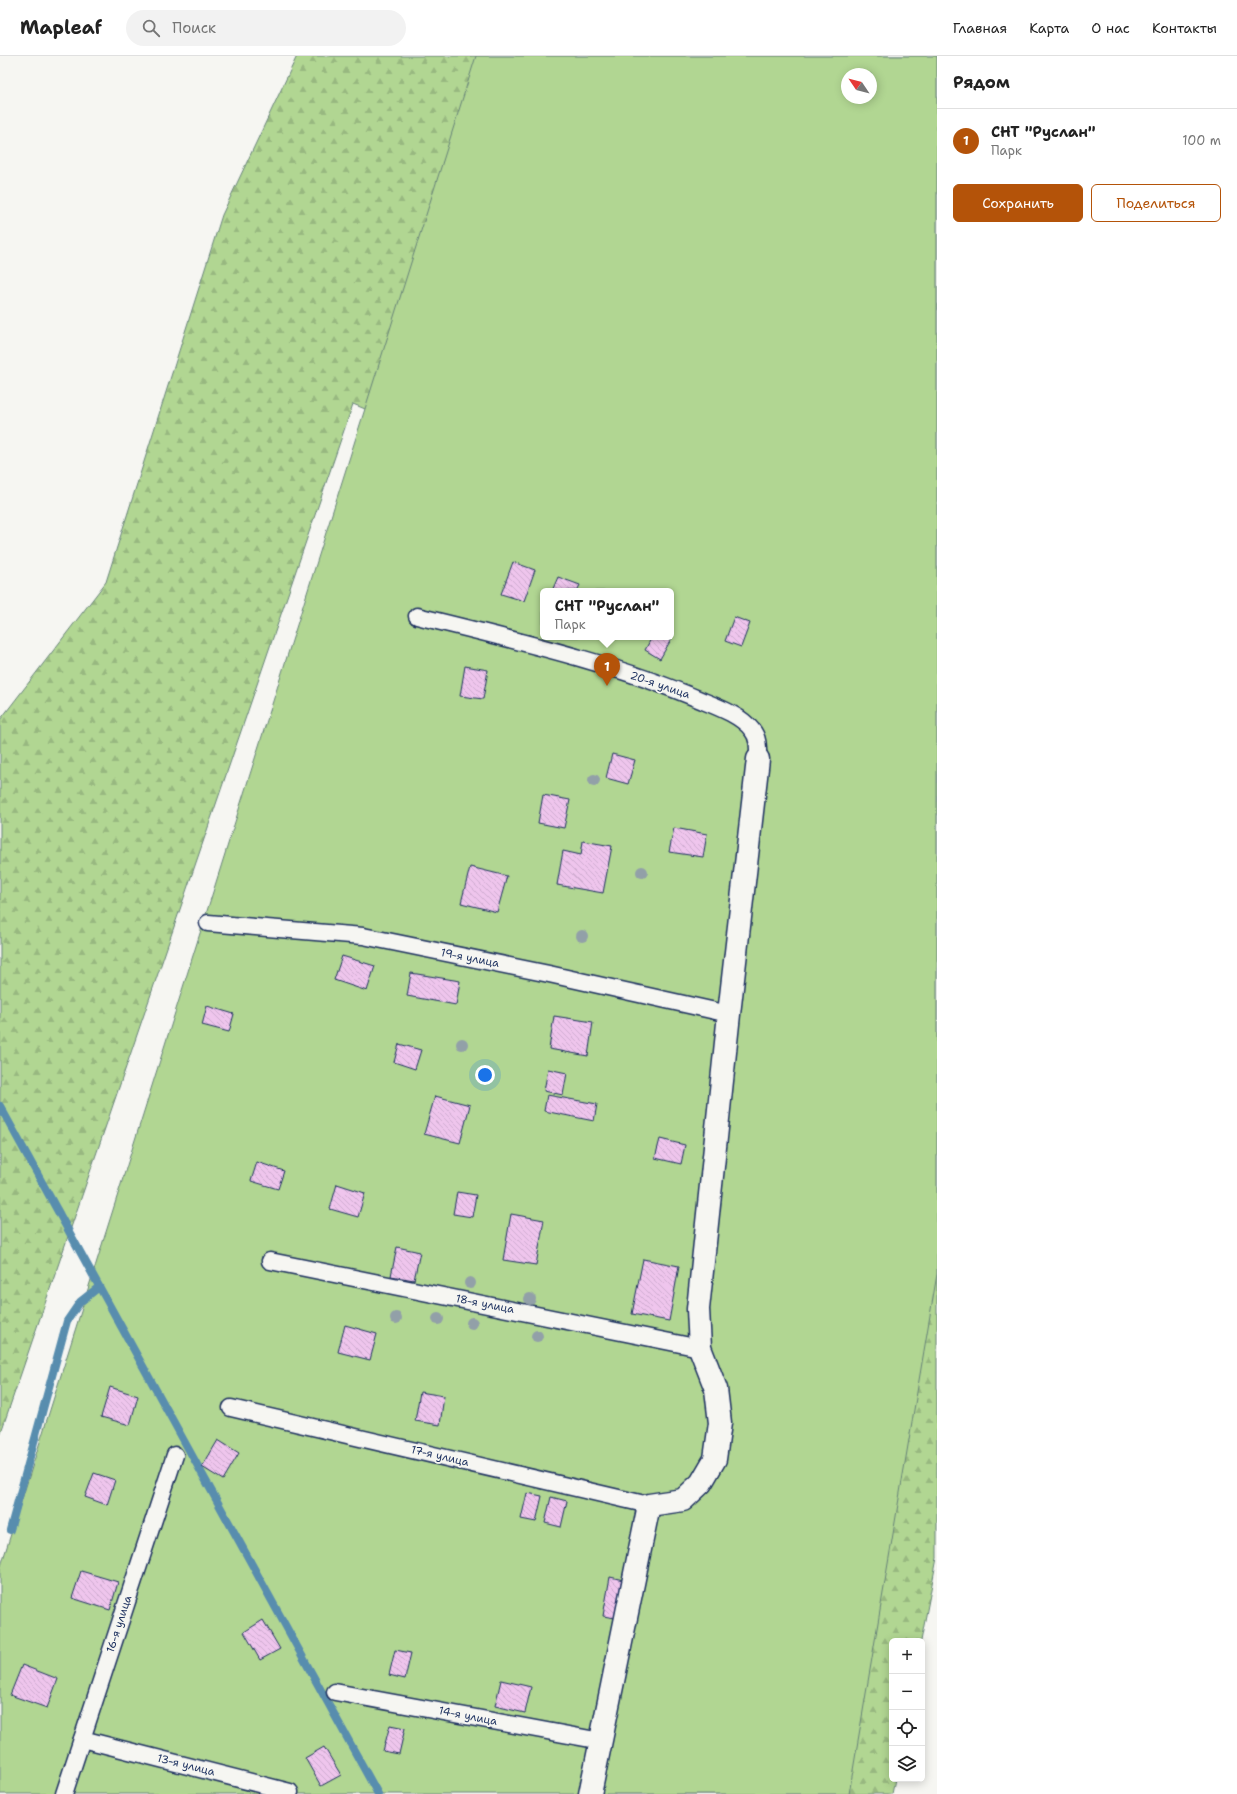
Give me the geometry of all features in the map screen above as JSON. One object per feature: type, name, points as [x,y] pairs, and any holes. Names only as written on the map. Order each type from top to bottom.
[{"type":"street","points":[[590,1794],[649,1505],[683,1500],[702,1484],[715,1459],[720,1423],[716,1389],[700,1348],[698,1309],[758,759]]},
{"type":"lane","name":"20-я улица","points":[[417,616],[557,652],[671,687],[728,712],[752,730],[758,744],[758,759]]},
{"type":"lane","name":"19-я улица","points":[[208,923],[363,936],[556,975],[729,1014]]},
{"type":"lane","name":"18-я улица","points":[[270,1261],[700,1348]]},
{"type":"lane","name":"17-я улица","points":[[231,1408],[649,1505]]},
{"type":"lane","name":"16-я улица","points":[[64,1794],[174,1454]]},
{"type":"lane","name":"14-я улица","points":[[335,1692],[601,1741]]},
{"type":"lane","name":"13-я улица","points":[[82,1739],[290,1792]]},
{"type":"green space","points":[[297,56],[937,56],[937,1558],[922,1638],[889,1638],[889,1782],[894,1782],[892,1794],[614,1794],[844,605],[353,404],[0,1435],[0,720],[106,582],[222,215]]},
{"type":"green space","points":[[476,56],[937,56],[937,1274],[849,1794],[0,1794],[0,1569]]},
{"type":"building","points":[[513,562],[535,570],[524,601],[501,594]]},
{"type":"building","points":[[558,577],[580,585],[578,588],[553,588]]},
{"type":"building","points":[[734,617],[750,623],[741,647],[725,641]]},
{"type":"building","points":[[650,640],[671,640],[660,659],[645,650]]},
{"type":"building","points":[[465,666],[488,670],[483,699],[460,696]]},
{"type":"building","points":[[612,754],[635,760],[628,784],[606,778]]},
{"type":"building","points":[[543,795],[570,800],[564,828],[538,823]]},
{"type":"building","points":[[674,828],[707,834],[703,857],[669,852]]},
{"type":"building","points":[[583,841],[612,846],[603,893],[557,885],[563,851],[581,855]]},
{"type":"building","points":[[470,867],[507,876],[497,912],[461,903]]},
{"type":"building","points":[[342,956],[375,966],[367,991],[334,980]]},
{"type":"building","points":[[411,973],[460,981],[456,1005],[407,996]]},
{"type":"building","points":[[207,1006],[234,1014],[229,1032],[202,1025]]},
{"type":"building","points":[[554,1016],[593,1022],[588,1056],[549,1049]]},
{"type":"building","points":[[399,1044],[421,1050],[415,1069],[394,1062]]},
{"type":"building","points":[[548,1069],[567,1073],[563,1095],[544,1091]]},
{"type":"building","points":[[547,1095],[597,1104],[594,1121],[544,1111]]},
{"type":"building","points":[[435,1096],[470,1105],[460,1143],[424,1134]]},
{"type":"building","points":[[660,1139],[685,1145],[681,1164],[655,1158]]},
{"type":"building","points":[[257,1162],[284,1171],[278,1189],[251,1181]]},
{"type":"building","points":[[337,1184],[365,1193],[358,1217],[330,1209]]},
{"type":"building","points":[[457,1192],[476,1195],[472,1217],[453,1214]]},
{"type":"building","points":[[511,1214],[544,1220],[536,1265],[503,1260]]},
{"type":"building","points":[[397,1247],[420,1252],[414,1280],[391,1276]]},
{"type":"building","points":[[643,1259],[679,1266],[669,1321],[632,1314]]},
{"type":"building","points":[[345,1325],[377,1334],[370,1360],[338,1352]]},
{"type":"building","points":[[110,1387],[138,1396],[130,1425],[101,1417]]},
{"type":"building","points":[[420,1392],[444,1396],[440,1425],[415,1421]]},
{"type":"building","points":[[218,1440],[239,1453],[223,1480],[202,1467]]},
{"type":"building","points":[[94,1473],[115,1480],[107,1505],[85,1497]]},
{"type":"building","points":[[527,1493],[542,1496],[536,1522],[521,1519]]},
{"type":"building","points":[[551,1497],[567,1501],[561,1527],[545,1523]]},
{"type":"building","points":[[81,1571],[118,1582],[110,1610],[72,1598]]},
{"type":"building","points":[[610,1577],[628,1581],[621,1619],[603,1616]]},
{"type":"building","points":[[263,1620],[280,1649],[260,1660],[244,1632]]},
{"type":"building","points":[[395,1650],[411,1653],[405,1679],[389,1675]]},
{"type":"building","points":[[22,1665],[58,1679],[47,1708],[10,1695]]},
{"type":"building","points":[[501,1680],[531,1687],[525,1713],[495,1706]]},
{"type":"building","points":[[390,1725],[405,1728],[399,1754],[383,1751]]},
{"type":"building","points":[[324,1747],[341,1775],[321,1786],[305,1758]]},
{"type":"waterway","points":[[0,1106],[378,1794]]},
{"type":"waterway","points":[[10,1530],[67,1321],[80,1302],[99,1287]]},
{"type":"place","name":"СНТ \"Руслан\"","points":[[607,686]]}]
